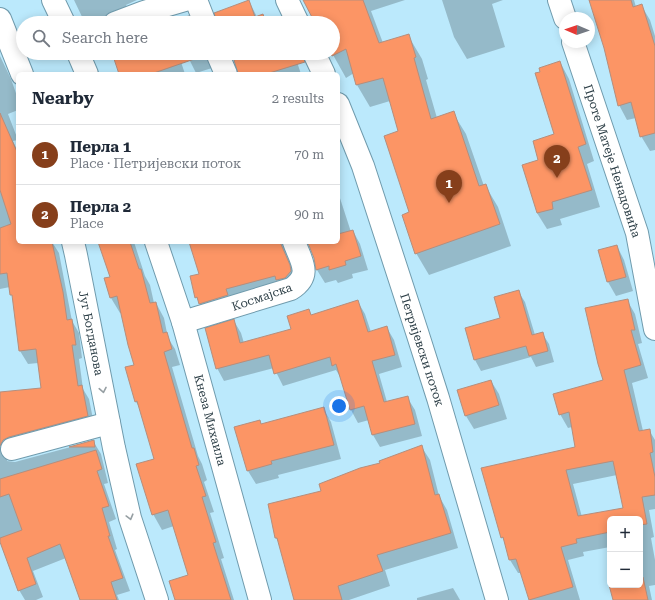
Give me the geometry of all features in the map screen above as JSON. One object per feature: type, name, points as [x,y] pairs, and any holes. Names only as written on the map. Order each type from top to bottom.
[{"type":"street","points":[[53,0],[61,16]]},
{"type":"street","points":[[133,16],[185,0]]},
{"type":"street","points":[[196,0],[202,16]]},
{"type":"street","points":[[287,0],[295,16]]},
{"type":"street","points":[[559,0],[563,12]]},
{"type":"street","points":[[0,19],[16,59]]},
{"type":"street","name":"Проте Матеје Ненадовића","points":[[575,48],[637,233],[655,329]]},
{"type":"street","points":[[16,60],[21,72]]},
{"type":"street","points":[[81,60],[86,72]]},
{"type":"street","points":[[220,60],[225,72]]},
{"type":"street","points":[[317,60],[323,72]]},
{"type":"street","name":"Петријевски поток","points":[[340,109],[363,166],[420,340],[497,600]]},
{"type":"street","name":"Југ Богданова","points":[[73,244],[109,423],[130,518],[157,600]]},
{"type":"street","name":"Кнеза Михаила","points":[[157,244],[183,322],[260,600]]},
{"type":"street","name":"Космајска","points":[[183,322],[291,289],[302,279],[305,269],[295,244]]},
{"type":"street","points":[[12,449],[109,423]]},
{"type":"building","points":[[249,0],[255,16],[215,16],[214,13]]},
{"type":"building","points":[[303,0],[363,0],[379,43],[409,34],[431,119],[454,111],[479,186],[486,184],[500,224],[415,254],[402,215],[409,212],[384,136],[398,131],[383,78],[356,85],[346,49],[340,52],[340,16],[311,16]]},
{"type":"building","points":[[589,0],[631,0],[633,7],[642,4],[655,46],[655,133],[640,137],[631,102],[618,106],[604,48],[595,19],[595,12],[593,12]]},
{"type":"building","points":[[114,60],[191,60],[157,72],[118,72]]},
{"type":"building","points":[[234,60],[304,60],[305,62],[272,72],[237,72]]},
{"type":"building","points":[[560,61],[586,144],[578,147],[592,190],[552,202],[553,209],[537,213],[522,165],[538,160],[533,141],[554,134],[535,73],[540,72],[539,68]]},
{"type":"building","points":[[0,113],[16,149],[16,244],[52,244],[63,292],[67,320],[72,319],[76,345],[72,345],[78,386],[82,385],[88,416],[9,437],[3,440],[0,446],[0,392],[41,388],[36,349],[19,351],[12,295],[10,295],[7,273],[0,274],[0,228],[11,224],[0,190]]},
{"type":"building","points":[[353,230],[361,256],[345,261],[346,265],[329,270],[329,266],[316,270],[314,258],[308,244],[340,244],[340,233]]},
{"type":"building","points":[[99,244],[131,244],[139,269],[141,269],[150,303],[156,302],[163,333],[167,332],[172,349],[164,352],[192,448],[194,448],[199,465],[196,466],[206,496],[202,497],[216,542],[213,543],[231,600],[175,600],[169,581],[188,575],[168,510],[152,515],[136,464],[154,459],[137,401],[135,402],[125,367],[134,365],[117,296],[110,298],[104,278],[110,277]]},
{"type":"building","points":[[190,244],[281,244],[291,271],[285,278],[276,280],[275,276],[226,289],[228,295],[199,304],[197,297],[195,298],[190,276],[199,274]]},
{"type":"building","points":[[617,245],[626,277],[607,282],[598,250]]},
{"type":"building","points":[[519,290],[532,335],[543,332],[548,351],[529,356],[526,346],[474,360],[465,328],[500,318],[494,297]]},
{"type":"building","points":[[628,299],[635,330],[631,330],[641,365],[624,370],[639,431],[650,429],[653,452],[650,453],[655,477],[655,495],[642,497],[647,524],[643,525],[643,516],[607,516],[607,533],[576,539],[577,543],[561,547],[573,587],[529,600],[516,559],[509,560],[503,537],[501,538],[481,468],[575,447],[569,412],[559,415],[553,394],[603,380],[585,308]],"holes":[[[613,461],[623,508],[578,516],[566,470]]]},
{"type":"building","points":[[358,300],[368,332],[387,326],[395,355],[372,361],[384,402],[408,396],[415,424],[372,435],[364,406],[350,410],[336,364],[332,366],[330,357],[274,374],[269,355],[216,369],[205,328],[234,319],[240,343],[291,329],[287,316],[309,309],[311,315]]},
{"type":"building","points":[[491,380],[499,405],[465,416],[457,390]]},
{"type":"building","points":[[324,407],[334,445],[271,461],[272,464],[247,471],[234,427],[260,420],[261,424]]},
{"type":"building","points":[[94,440],[95,447],[69,447]]},
{"type":"building","points":[[422,445],[435,495],[439,494],[451,533],[377,555],[383,571],[338,586],[342,600],[294,600],[277,538],[275,538],[268,504],[321,491],[319,484],[360,468],[380,463],[379,461]]},
{"type":"building","points":[[96,450],[102,469],[97,471],[109,506],[102,508],[110,536],[108,536],[123,578],[111,582],[117,600],[80,600],[60,544],[27,558],[36,584],[18,591],[0,542],[0,538],[22,530],[9,494],[0,497],[0,479]]},
{"type":"building","points":[[643,577],[648,600],[613,600],[610,588],[643,588]]},
{"type":"place","name":"Перла 2","points":[[557,178]]},
{"type":"place","name":"Перла 1","points":[[449,203]]}]
